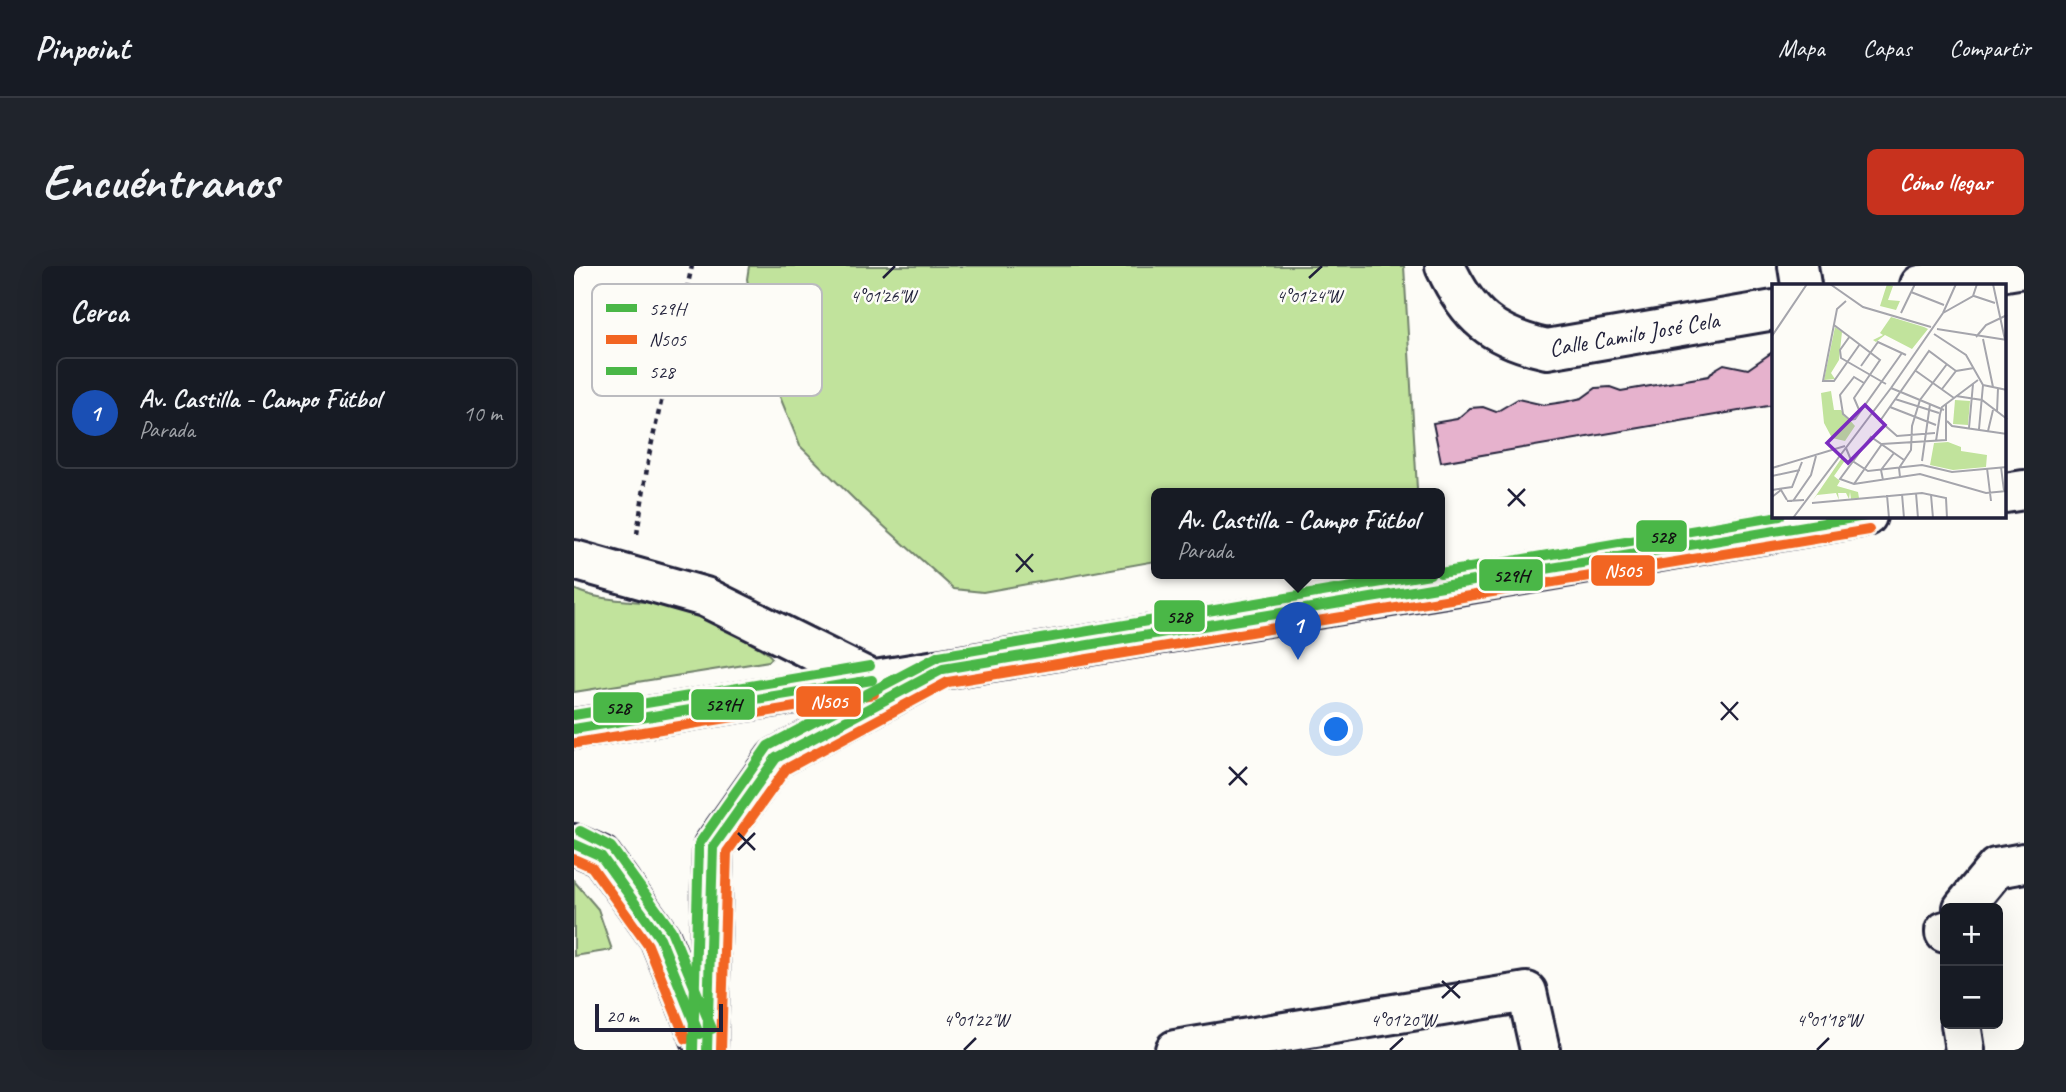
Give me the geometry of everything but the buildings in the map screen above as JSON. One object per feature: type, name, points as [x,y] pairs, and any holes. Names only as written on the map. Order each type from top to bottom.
[{"type":"street","name":"Calle Camilo José Cela","points":[[1446,266],[1457,293],[1480,320],[1512,338],[1547,349],[1772,310]]},
{"type":"street","points":[[1798,266],[1801,284]]},
{"type":"street","points":[[1926,284],[2024,268]]},
{"type":"street","points":[[574,729],[1855,518]]},
{"type":"street","points":[[574,560],[705,597],[872,680]]},
{"type":"street","points":[[707,1050],[713,847],[776,758],[943,669]]},
{"type":"street","points":[[574,844],[601,856],[660,938],[707,1050]]},
{"type":"street","points":[[1968,903],[1996,868],[2024,863]]},
{"type":"street","points":[[1175,1050],[1527,992],[1540,1050]]},
{"type":"street","points":[[1962,1029],[1965,1050]]},
{"type":"path","points":[[688,284],[692,266]]},
{"type":"path","points":[[631,577],[649,454],[662,396]]},
{"type":"green space","points":[[749,266],[1404,266],[1417,488],[1151,488],[1151,562],[983,592],[954,589],[858,503],[800,446],[780,396],[822,396],[822,284],[748,284]]},
{"type":"green space","points":[[574,589],[600,597],[669,605],[690,611],[707,617],[772,658],[769,661],[574,692]]},
{"type":"green space","points":[[574,881],[598,909],[612,950],[574,956]]},
{"type":"transit line","name":"528","points":[[1445,572],[1772,517]]},
{"type":"transit line","name":"529H","points":[[707,1050],[713,847],[776,758],[943,669],[1853,518]]},
{"type":"transit line","name":"N505","points":[[721,1050],[727,852],[786,769],[948,682],[1869,530]]},
{"type":"transit line","name":"528","points":[[693,1050],[699,844],[768,746],[939,656],[1400,579]]},
{"type":"transit line","name":"528","points":[[574,715],[870,666]]},
{"type":"transit line","name":"529H","points":[[574,729],[872,680]]},
{"type":"transit line","name":"N505","points":[[576,743],[874,694]]},
{"type":"transit line","name":"528","points":[[580,831],[611,847],[671,930],[712,1029]]},
{"type":"transit line","name":"529H","points":[[574,844],[601,856],[660,938],[699,1034]]},
{"type":"transit line","name":"N505","points":[[574,859],[592,867],[648,945],[686,1039]]},
{"type":"place","name":"Av. Castilla - Campo Fútbol","points":[[1298,660]]}]
